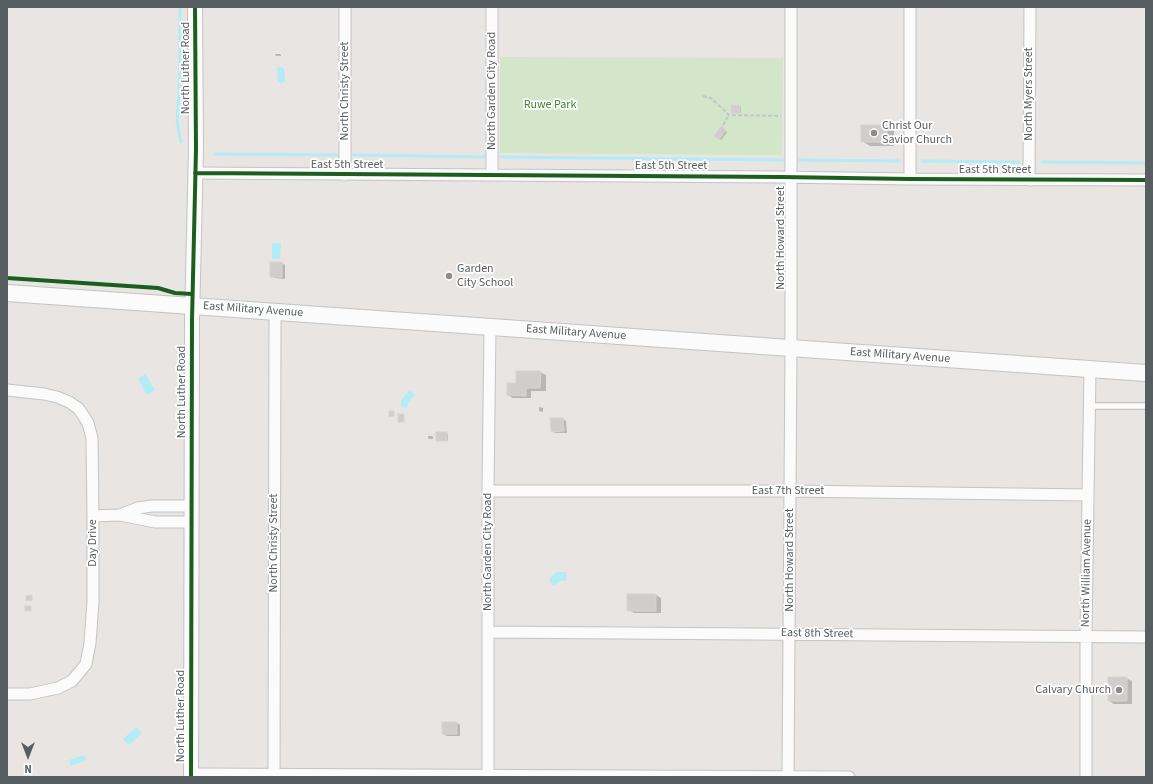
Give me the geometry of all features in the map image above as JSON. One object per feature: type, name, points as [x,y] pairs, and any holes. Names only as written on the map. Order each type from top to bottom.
[{"type":"main road","name":"East Military Avenue","points":[[7,293],[1146,373]]},
{"type":"street","name":"North Luther Road","points":[[191,776],[192,306],[196,149],[195,7]]},
{"type":"street","name":"North Christy Street","points":[[344,175],[345,7]]},
{"type":"street","name":"North Garden City Road","points":[[492,7],[492,175]]},
{"type":"street","name":"North Howard Street","points":[[788,777],[791,349],[791,7]]},
{"type":"street","points":[[910,7],[910,180]]},
{"type":"street","name":"North Myers Street","points":[[1029,180],[1030,7]]},
{"type":"street","name":"East 5th Street","points":[[195,174],[791,177],[910,180],[1146,180]]},
{"type":"street","name":"North Christy Street","points":[[274,774],[275,312]]},
{"type":"street","name":"North Garden City Road","points":[[488,776],[488,491],[490,327]]},
{"type":"street","name":"North William Avenue","points":[[1086,777],[1086,637],[1090,370]]},
{"type":"street","name":"Day Drive","points":[[7,694],[30,694],[58,688],[72,681],[86,664],[90,643],[93,602],[92,438],[88,423],[78,408],[69,402],[44,394],[8,390]]},
{"type":"street","name":"East 7th Street","points":[[488,491],[790,491],[1088,495]]},
{"type":"street","points":[[120,515],[138,508],[152,506],[192,506]]},
{"type":"street","points":[[93,516],[120,515],[155,522],[192,522]]},
{"type":"street","name":"East 8th Street","points":[[488,632],[1146,637]]},
{"type":"street","points":[[191,776],[274,774],[849,777]]},
{"type":"lane","points":[[1090,406],[1146,406]]},
{"type":"path","points":[[703,96],[711,98],[729,116],[781,116]]},
{"type":"path","points":[[723,125],[729,116]]},
{"type":"green space","name":"Ruwe Park","points":[[500,57],[783,58],[782,155],[500,153]]},
{"type":"water","points":[[279,67],[284,69],[285,81],[281,84],[278,81],[277,69]]},
{"type":"water","points":[[272,243],[281,243],[280,259],[272,259]]},
{"type":"water","points":[[145,374],[155,390],[147,395],[138,379]]},
{"type":"water","points":[[410,390],[415,395],[408,402],[407,408],[401,407],[401,400]]},
{"type":"water","points":[[557,572],[566,572],[567,579],[566,581],[561,581],[553,586],[549,579]]},
{"type":"water","points":[[136,727],[142,733],[129,745],[123,739]]},
{"type":"water","points":[[84,755],[86,760],[71,766],[69,760]]},
{"type":"building","points":[[731,105],[740,105],[740,113],[731,113]]},
{"type":"building","name":"Christ Our Savior Church","points":[[861,125],[887,125],[887,142],[861,142]]},
{"type":"building","points":[[721,126],[726,130],[719,140],[714,136]]},
{"type":"building","points":[[270,262],[282,262],[282,277],[270,277]]},
{"type":"building","points":[[516,371],[541,371],[540,388],[526,388],[526,396],[507,395],[507,383],[516,383]]},
{"type":"building","points":[[389,411],[394,411],[394,416],[389,417]]},
{"type":"building","points":[[398,414],[404,414],[404,422],[398,422]]},
{"type":"building","points":[[550,418],[563,418],[564,431],[551,432]]},
{"type":"building","points":[[436,432],[447,432],[447,441],[436,441]]},
{"type":"building","points":[[627,594],[656,594],[656,611],[627,611]]},
{"type":"building","points":[[32,595],[32,600],[26,601],[26,596]]},
{"type":"building","points":[[25,606],[31,606],[31,611],[25,611]]},
{"type":"building","points":[[1108,677],[1127,677],[1127,701],[1108,701]]},
{"type":"building","points":[[442,722],[457,722],[457,734],[442,734]]},
{"type":"waterway","points":[[180,7],[180,77],[177,122],[181,142]]},
{"type":"waterway","points":[[215,154],[337,155]]},
{"type":"waterway","points":[[354,155],[485,157]]},
{"type":"waterway","points":[[501,157],[784,160]]},
{"type":"waterway","points":[[800,160],[899,161]]},
{"type":"waterway","points":[[922,161],[1019,162]]},
{"type":"waterway","points":[[1042,162],[1146,163]]},
{"type":"cycle path","points":[[191,777],[192,320],[196,149],[195,7]]},
{"type":"cycle path","points":[[195,173],[1146,180]]},
{"type":"cycle path","points":[[7,278],[158,288],[175,293],[192,294]]},
{"type":"place","name":"Christ Our Savior Church","points":[[874,133]]},
{"type":"place","name":"Garden City School","points":[[449,276]]},
{"type":"place","name":"Calvary Church","points":[[1119,690]]}]
